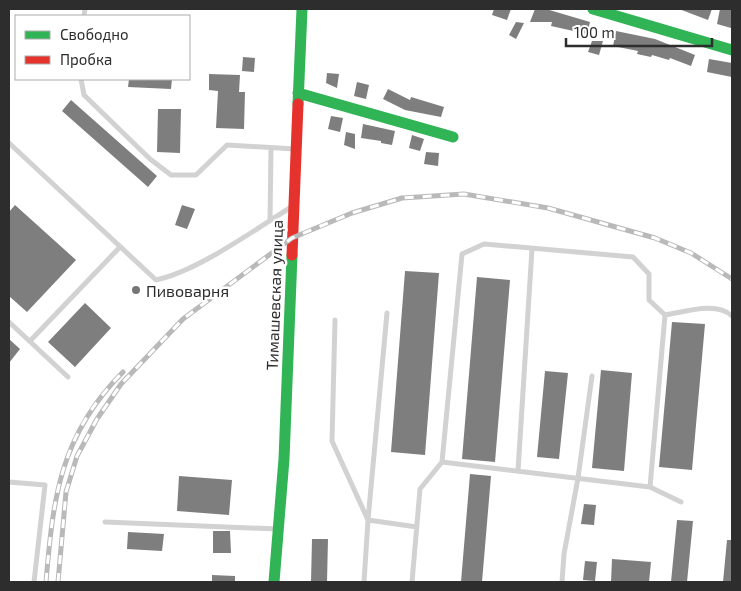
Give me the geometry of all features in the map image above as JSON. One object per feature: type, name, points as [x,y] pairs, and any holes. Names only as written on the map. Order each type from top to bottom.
[{"type":"street","name":"Тимашевская улица","points":[[274,582],[284,459],[302,9]]},
{"type":"street","points":[[593,9],[732,50]]},
{"type":"street","points":[[298,93],[453,137]]},
{"type":"lane","points":[[81,80],[84,95],[150,159],[171,175],[196,175],[227,146],[296,149]]},
{"type":"lane","points":[[9,144],[156,280],[169,277],[192,267],[293,206]]},
{"type":"lane","points":[[270,220],[271,148]]},
{"type":"lane","points":[[412,582],[420,489],[442,462],[462,254],[484,244],[633,257],[649,274],[649,300],[665,315]]},
{"type":"lane","points":[[30,341],[120,247]]},
{"type":"lane","points":[[518,471],[532,249]]},
{"type":"lane","points":[[665,315],[711,308],[726,310],[732,316]]},
{"type":"lane","points":[[364,582],[387,313]]},
{"type":"lane","points":[[650,487],[665,315]]},
{"type":"lane","points":[[335,320],[332,441],[368,520]]},
{"type":"lane","points":[[9,322],[68,377]]},
{"type":"lane","points":[[562,582],[564,554],[578,478],[592,376]]},
{"type":"lane","points":[[442,462],[650,487],[681,502]]},
{"type":"lane","points":[[9,482],[46,484],[34,582]]},
{"type":"lane","points":[[368,520],[417,527]]},
{"type":"lane","points":[[106,522],[278,530]]},
{"type":"building","points":[[494,9],[511,9],[507,20],[492,15]]},
{"type":"building","points":[[535,9],[546,9],[590,22],[587,34],[551,26],[552,22],[530,22]]},
{"type":"building","points":[[679,9],[712,9],[708,20]]},
{"type":"building","points":[[720,9],[732,10],[731,28],[717,24]]},
{"type":"building","points":[[516,22],[524,23],[516,39],[509,35]]},
{"type":"building","points":[[616,31],[655,39],[695,55],[691,66],[670,58],[669,60],[652,55],[651,57],[637,54],[638,51],[613,46]]},
{"type":"building","points":[[592,41],[603,41],[599,55],[588,52]]},
{"type":"building","points":[[243,57],[255,58],[254,72],[242,71]]},
{"type":"building","points":[[709,59],[732,63],[732,77],[707,72]]},
{"type":"building","points":[[327,73],[339,74],[337,88],[326,83]]},
{"type":"building","points":[[209,74],[240,75],[239,92],[245,92],[244,129],[216,128],[218,91],[209,90]]},
{"type":"building","points":[[129,80],[172,80],[171,89],[128,87]]},
{"type":"building","points":[[357,82],[369,85],[366,99],[354,96]]},
{"type":"building","points":[[388,89],[410,100],[411,97],[444,107],[441,117],[405,110],[383,99]]},
{"type":"building","points":[[71,100],[157,176],[148,187],[62,111]]},
{"type":"building","points":[[158,109],[181,109],[180,153],[157,152]]},
{"type":"building","points":[[331,116],[343,118],[340,132],[328,129]]},
{"type":"building","points":[[363,124],[395,131],[392,145],[361,138]]},
{"type":"building","points":[[346,132],[355,134],[355,149],[344,145]]},
{"type":"building","points":[[412,135],[424,139],[420,151],[409,148]]},
{"type":"building","points":[[426,152],[439,153],[438,166],[424,164]]},
{"type":"building","points":[[15,205],[76,260],[27,312],[9,296],[9,212]]},
{"type":"building","points":[[182,205],[195,209],[187,229],[175,225]]},
{"type":"building","points":[[405,271],[439,273],[425,455],[391,452]]},
{"type":"building","points":[[477,277],[510,280],[495,462],[462,459]]},
{"type":"building","points":[[85,303],[111,328],[75,367],[48,342]]},
{"type":"building","points":[[672,322],[705,324],[692,470],[659,467]]},
{"type":"building","points":[[9,339],[20,349],[9,363]]},
{"type":"building","points":[[601,370],[632,373],[624,471],[592,468]]},
{"type":"building","points":[[545,371],[568,373],[559,459],[537,457]]},
{"type":"building","points":[[470,474],[491,476],[482,582],[461,582]]},
{"type":"building","points":[[179,476],[232,480],[229,515],[177,511]]},
{"type":"building","points":[[584,504],[596,505],[594,525],[581,524]]},
{"type":"building","points":[[677,520],[693,521],[687,582],[671,582]]},
{"type":"building","points":[[213,531],[230,531],[231,553],[213,553]]},
{"type":"building","points":[[128,532],[164,534],[162,551],[127,549]]},
{"type":"building","points":[[312,539],[328,539],[327,582],[311,582]]},
{"type":"building","points":[[727,540],[732,540],[732,582],[723,582]]},
{"type":"building","points":[[612,559],[651,562],[649,582],[611,582]]},
{"type":"building","points":[[585,561],[597,562],[595,581],[583,580]]},
{"type":"building","points":[[212,575],[235,576],[235,582],[212,582]]},
{"type":"railway","points":[[58,582],[66,492],[77,456],[97,419],[121,384],[183,319],[292,238],[352,213],[402,198],[464,194],[548,208],[655,238],[691,253],[732,279]]},
{"type":"railway","points":[[46,582],[57,495],[73,444],[85,420],[102,396],[123,372]]},
{"type":"traffic: fast","points":[[298,104],[302,9]]},
{"type":"traffic: fast","points":[[593,9],[732,50]]},
{"type":"traffic: fast","points":[[298,93],[453,137]]},
{"type":"traffic: fast","points":[[274,582],[284,459],[292,255]]},
{"type":"traffic: jam","points":[[292,255],[298,104]]},
{"type":"place","name":"Пивоварня","points":[[136,290]]}]
